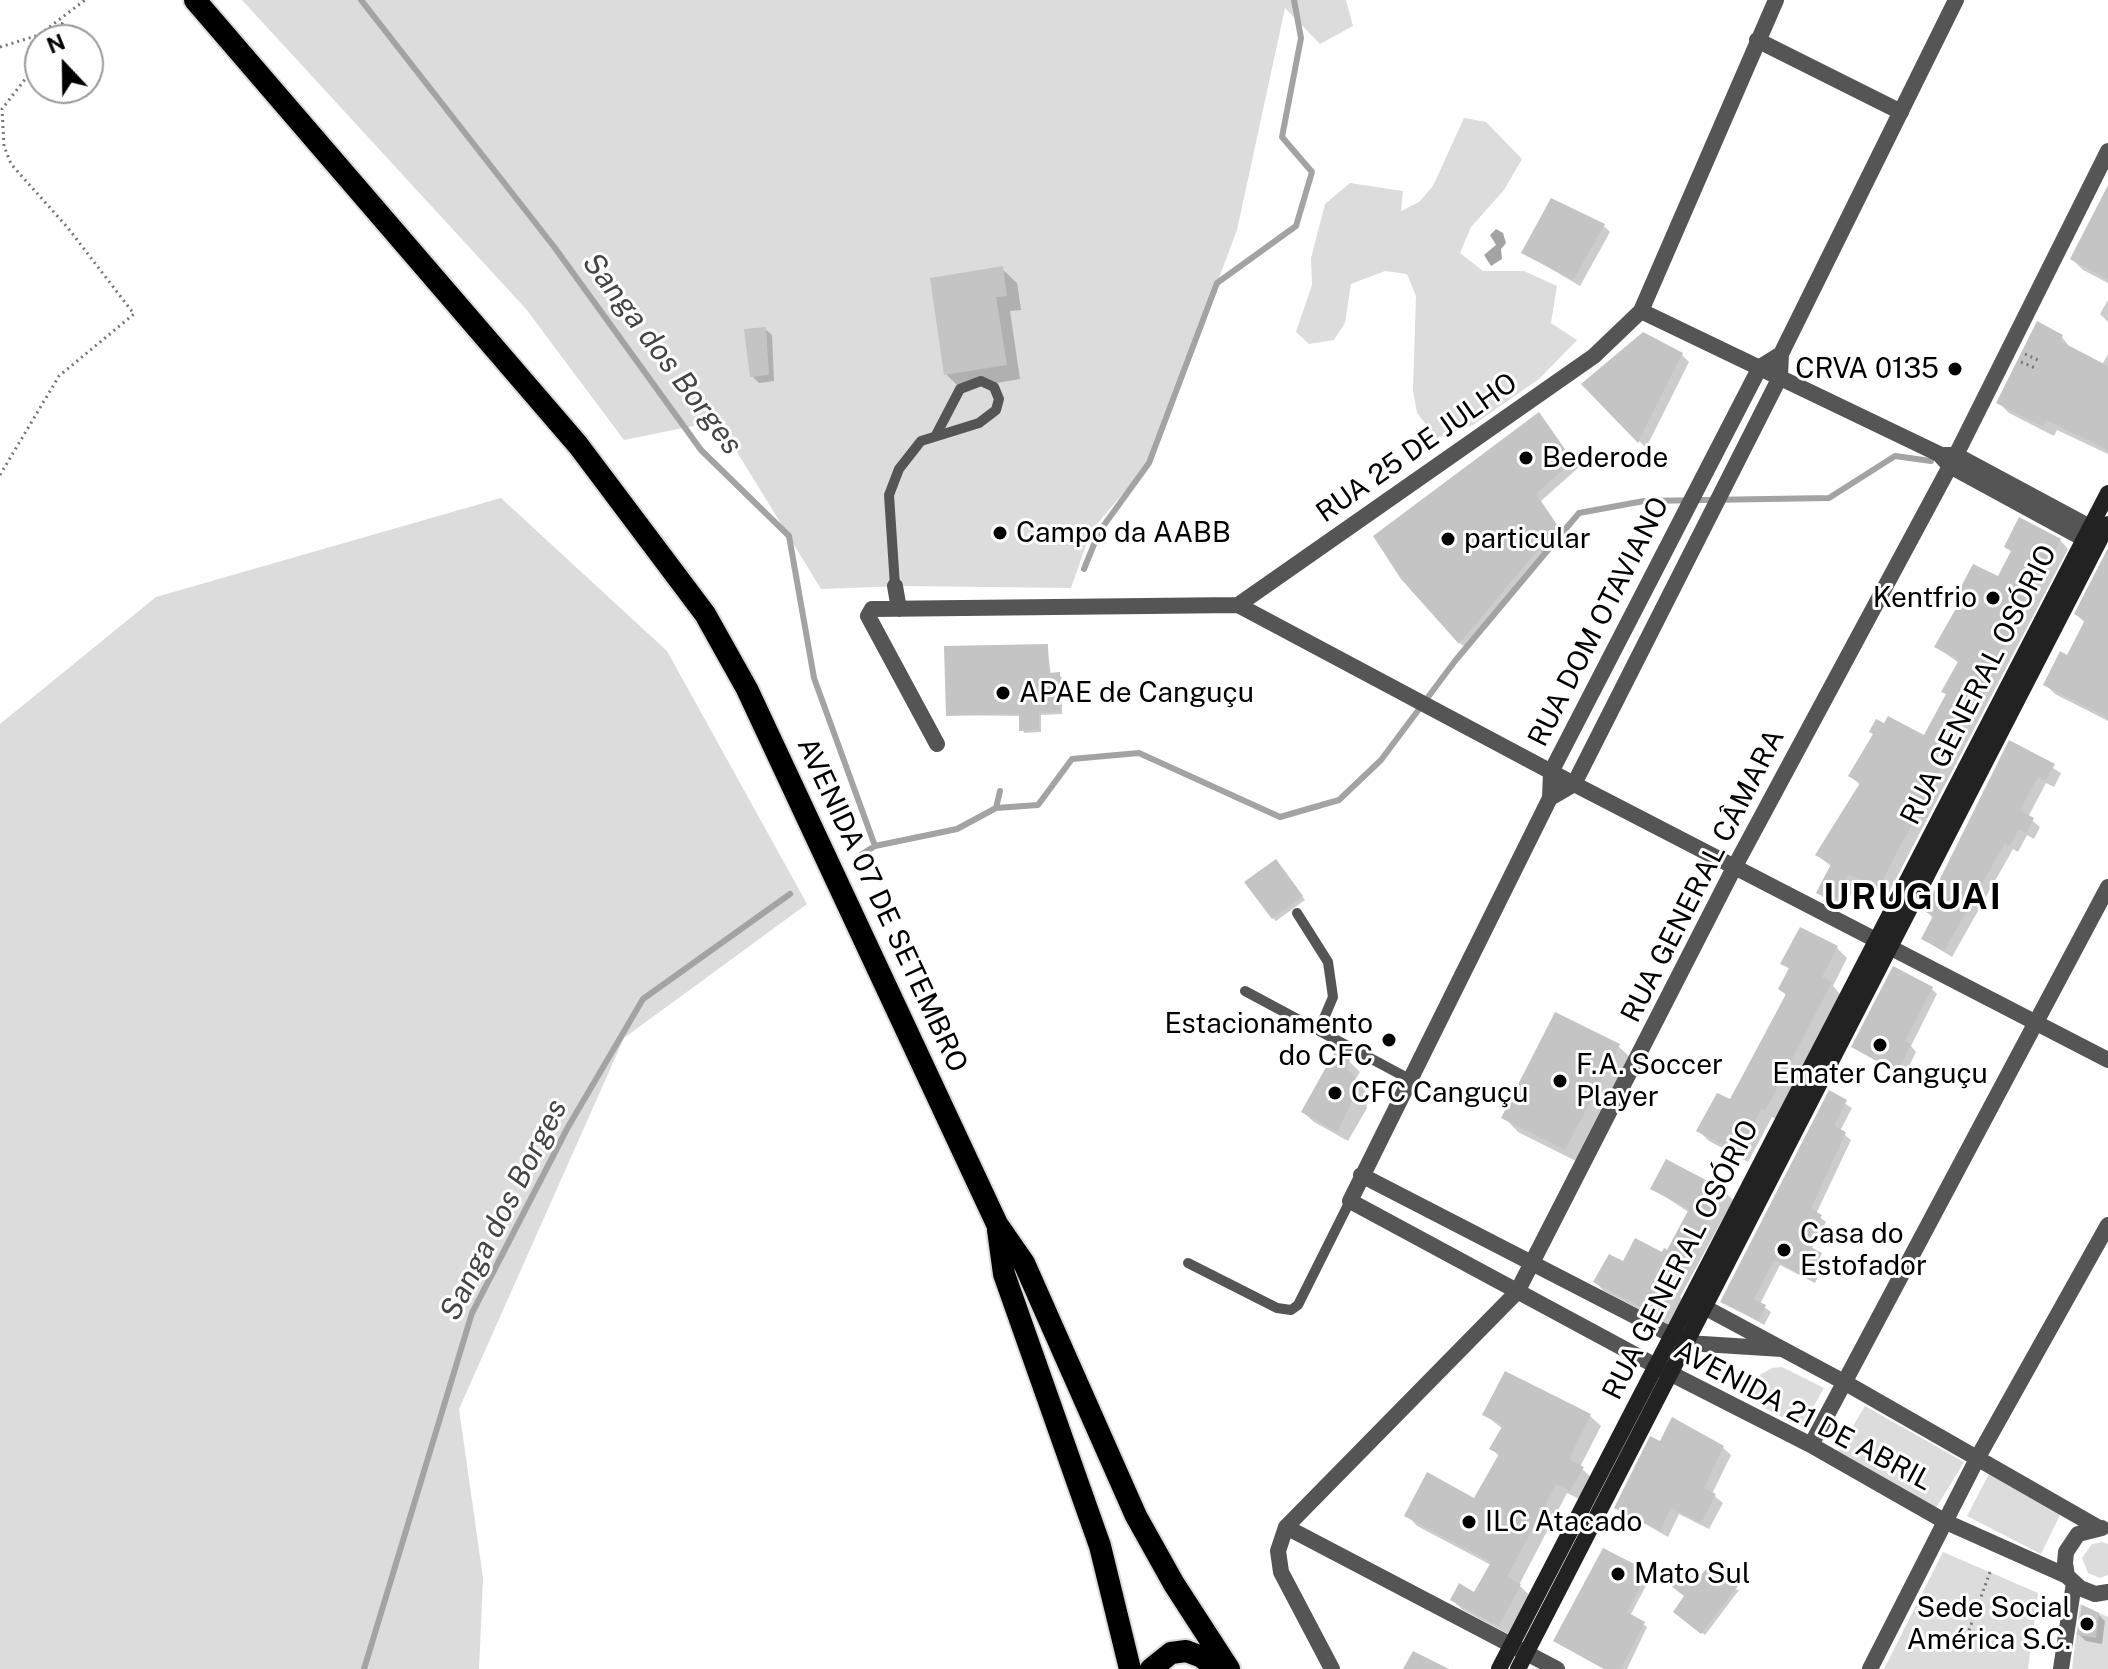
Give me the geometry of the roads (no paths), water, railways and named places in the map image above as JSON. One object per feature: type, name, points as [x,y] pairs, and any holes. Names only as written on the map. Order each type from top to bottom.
[{"type":"highway","name":"AVENIDA 07 DE SETEMBRO","points":[[195,0],[578,445],[705,614],[747,689],[997,1224],[1024,1263],[1136,1516],[1174,1584],[1229,1669]]},
{"type":"highway","name":"AVENIDA 07 DE SETEMBRO","points":[[997,1224],[1004,1274],[1087,1505],[1130,1669]]},
{"type":"highway","points":[[1151,1669],[1171,1653],[1186,1651],[1202,1657],[1215,1669]]},
{"type":"main road","name":"RUA GENERAL OSÓRIO","points":[[1499,1669],[1519,1649],[1672,1374],[1679,1339],[1882,944],[2100,537],[2108,493]]},
{"type":"main road","name":"RUA GENERAL OSÓRIO","points":[[1518,1669],[1519,1649],[1656,1366],[1706,1308],[1882,944]]},
{"type":"street","name":"RUA 25 DE JULHO","points":[[1238,605],[1594,356],[1641,311],[1776,0]]},
{"type":"street","name":"RUA DOM OTAVIANO","points":[[1550,798],[1574,784],[1780,377],[1781,354],[1956,0]]},
{"type":"street","points":[[1757,40],[1901,112]]},
{"type":"street","name":"RUA GENERAL CÂMARA","points":[[1286,1527],[1517,1292],[2108,151]]},
{"type":"street","points":[[1641,311],[1948,458],[2100,537]]},
{"type":"street","points":[[1760,367],[1781,354]]},
{"type":"street","name":"RUA DOM OTAVIANO","points":[[1350,1201],[1550,798],[1551,772],[1760,367]]},
{"type":"street","points":[[1706,472],[1727,482]]},
{"type":"street","points":[[895,586],[899,609]]},
{"type":"street","points":[[1643,594],[1663,607]]},
{"type":"street","points":[[937,744],[868,616],[872,609],[1238,605],[1551,772],[2108,1060]]},
{"type":"street","points":[[1811,1445],[2108,887]]},
{"type":"street","name":"AVENIDA 21 DE ABRIL","points":[[1361,1175],[1679,1339],[1782,1349]]},
{"type":"street","name":"AVENIDA 21 DE ABRIL","points":[[1350,1201],[1656,1366],[1811,1445],[1946,1522],[2104,1594]]},
{"type":"street","points":[[1870,1669],[1978,1457],[2108,1225]]},
{"type":"street","name":"AVENIDA 21 DE ABRIL","points":[[1706,1308],[2103,1528]]},
{"type":"street","points":[[1332,1669],[1281,1572],[1278,1551],[1286,1527],[1557,1669]]},
{"type":"street","points":[[2061,1669],[2070,1580],[2066,1552],[2071,1542],[2088,1529],[2103,1528]]},
{"type":"lane","points":[[895,586],[889,495],[899,469],[921,441],[979,423],[996,410],[999,399],[994,387],[981,381],[960,389],[936,435]]},
{"type":"lane","points":[[1297,913],[1328,962],[1333,997],[1319,1030]]},
{"type":"lane","points":[[1245,991],[1411,1080]]},
{"type":"lane","points":[[1188,1263],[1277,1308],[1291,1310],[1298,1305],[1350,1201]]},
{"type":"waterway","name":"Sanga dos Borges","points":[[361,0],[555,248],[701,450],[789,536],[814,678],[875,846],[862,854]]},
{"type":"waterway","points":[[1084,569],[1099,532],[1149,463],[1217,283],[1296,226],[1312,172],[1282,137],[1301,38],[1294,0]]},
{"type":"waterway","points":[[996,808],[1038,805],[1072,759],[1139,753],[1280,817],[1339,800],[1381,760],[1455,661],[1579,513],[1644,501],[1829,498],[1895,456],[1931,461]]},
{"type":"waterway","points":[[875,846],[957,829],[996,808],[1000,791]]},
{"type":"waterway","name":"Sanga dos Borges","points":[[364,1669],[472,1313],[568,1127],[643,999],[790,894]]},
{"type":"place","name":"CRVA 0135","points":[[1955,369]]},
{"type":"place","name":"Bederode","points":[[1526,458]]},
{"type":"place","name":"Campo da AABB","points":[[1000,533]]},
{"type":"place","name":"particular","points":[[1448,539]]},
{"type":"place","name":"Kentfrio","points":[[1993,598]]},
{"type":"place","name":"APAE de Canguçu","points":[[1003,693]]},
{"type":"place","name":"Estacionamento do CFC","points":[[1389,1040]]},
{"type":"place","name":"Emater Canguçu","points":[[1880,1045]]},
{"type":"place","name":"F.A. Soccer Player","points":[[1560,1081]]},
{"type":"place","name":"CFC Canguçu","points":[[1335,1093]]},
{"type":"place","name":"Casa do Estofador","points":[[1784,1250]]},
{"type":"place","name":"ILC Atacado","points":[[1469,1522]]},
{"type":"place","name":"Mato Sul","points":[[1618,1574]]},
{"type":"place","name":"Sede Social América S.C.","points":[[2087,1624]]},
{"type":"district","name":"URUGUAI","points":[[1913,898]]}]
